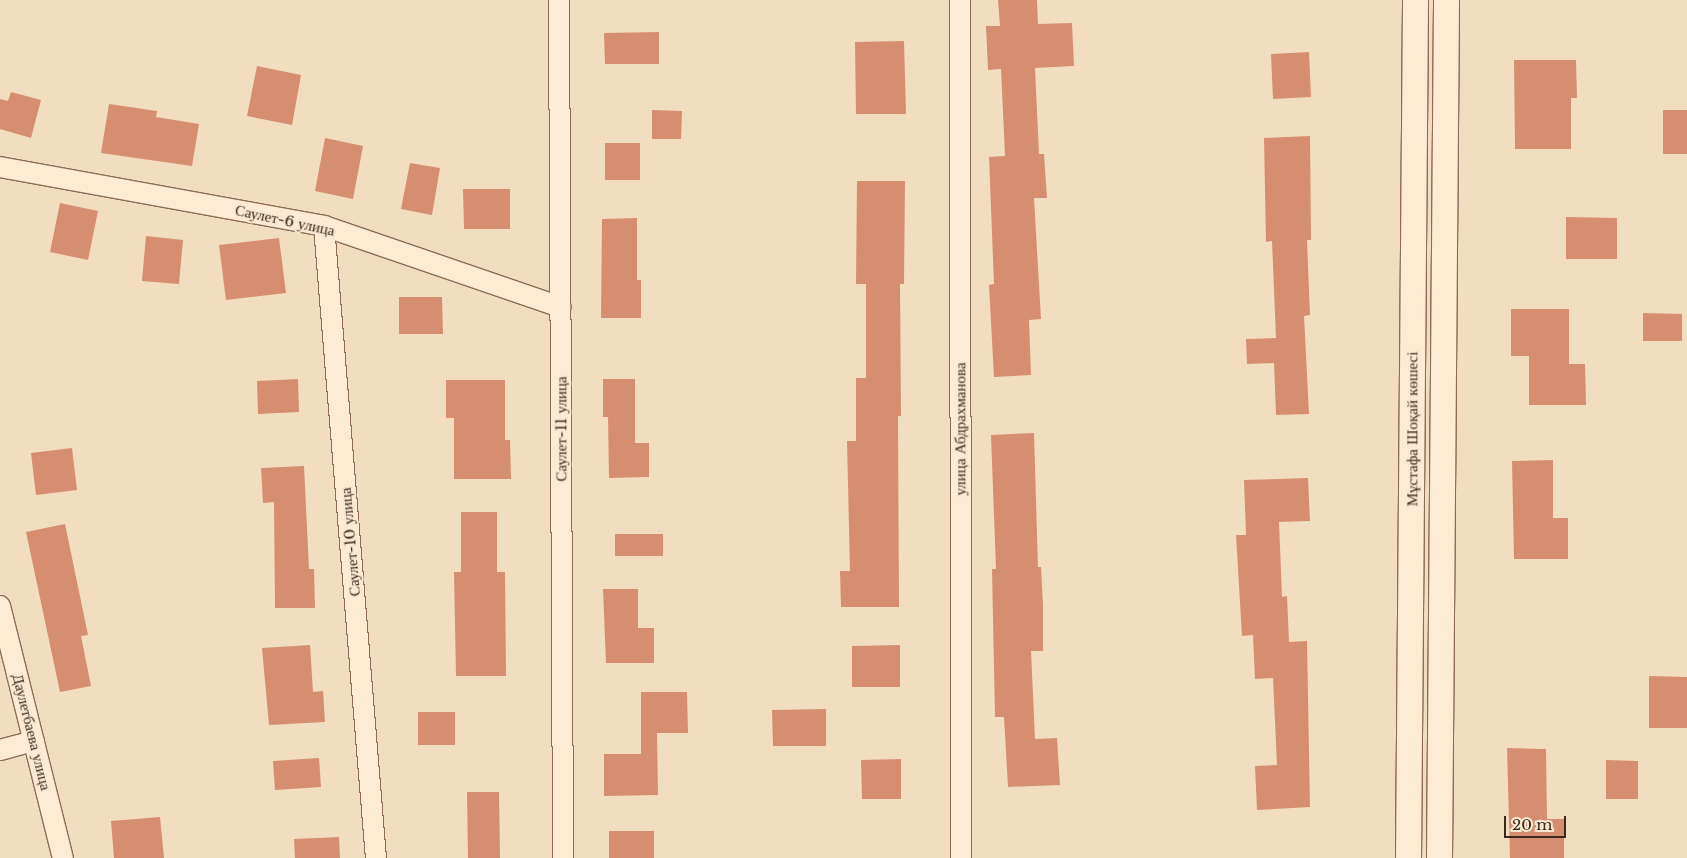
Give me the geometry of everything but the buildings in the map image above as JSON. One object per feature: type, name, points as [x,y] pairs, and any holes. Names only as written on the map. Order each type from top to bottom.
[{"type":"street","name":"Саулет-11 улица","points":[[560,0],[563,858]]},
{"type":"street","name":"улица Абдрахманова","points":[[960,0],[961,858]]},
{"type":"street","name":"Мұстафа Шоқай көшесі","points":[[1408,858],[1415,0]]},
{"type":"street","name":"Мұстафа Шоқай көшесі","points":[[1440,858],[1446,0]]},
{"type":"street","name":"Саулет-6 улица","points":[[0,167],[324,226],[561,306]]},
{"type":"street","name":"Саулет-10 улица","points":[[324,226],[376,858]]},
{"type":"street","name":"Даулетбаева улица","points":[[0,606],[63,858]]},
{"type":"street","points":[[0,750],[34,741]]}]
